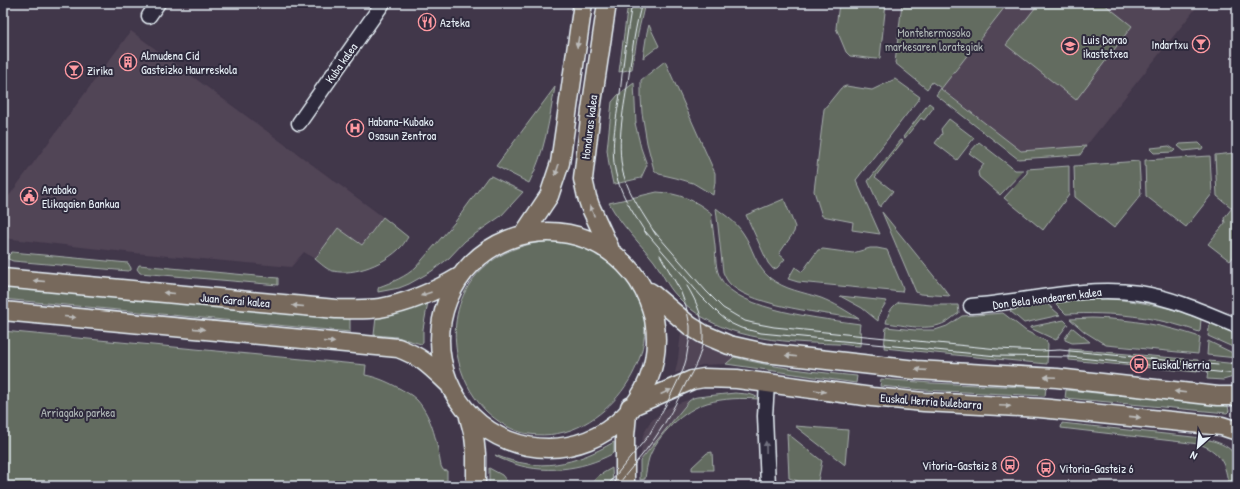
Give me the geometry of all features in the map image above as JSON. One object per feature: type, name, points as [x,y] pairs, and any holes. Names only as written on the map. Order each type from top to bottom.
[{"type":"main road","name":"Honduras kalea","points":[[523,235],[549,196],[560,162],[583,3]]},
{"type":"main road","name":"Honduras kalea","points":[[607,3],[591,110],[583,178],[590,206],[609,247]]},
{"type":"main road","points":[[625,486],[625,436],[629,410],[642,385],[654,350],[657,329],[656,313],[650,292],[639,274],[625,259],[609,247],[588,238],[567,232],[545,231],[523,235],[504,242],[486,252],[461,276],[449,298],[443,317],[441,336],[444,369],[448,383],[461,406],[469,417],[487,433],[511,445],[525,449],[541,450],[570,446],[596,435],[611,426],[629,410]]},
{"type":"main road","name":"Juan Garai kalea","points":[[3,278],[357,310],[382,307],[401,302],[444,286],[461,276]]},
{"type":"main road","points":[[650,292],[690,326],[703,334],[729,345],[765,353],[885,368],[1057,378],[1218,396],[1237,396]]},
{"type":"main road","points":[[3,311],[398,348],[427,362],[448,383]]},
{"type":"main road","name":"Euskal Herria bulebarra","points":[[629,410],[687,382],[704,378],[737,379],[872,398],[1048,408],[1222,426],[1237,431]]},
{"type":"main road","points":[[469,417],[474,436],[476,454],[476,486]]},
{"type":"street","points":[[149,16],[158,3]]},
{"type":"street","name":"Kuba kalea","points":[[299,123],[383,3]]},
{"type":"street","name":"Don Bela kondearen kalea","points":[[970,306],[990,305],[1055,294],[1099,290],[1121,291],[1141,293],[1171,301],[1237,326]]},
{"type":"street","points":[[768,384],[765,416],[768,486]]},
{"type":"shaded area","name":"Luis Dorao ikastetxea","points":[[1008,3],[1200,3],[1086,146],[1021,151],[941,88]]},
{"type":"shaded area","points":[[131,31],[383,217],[362,245],[338,228],[315,259],[304,252],[291,267],[134,253],[3,238],[3,204]]},
{"type":"shaded area","points":[[681,332],[705,346],[734,357],[726,364],[702,365],[675,373]]},
{"type":"shaded area","points":[[692,399],[640,461],[643,435],[651,421],[666,409]]},
{"type":"green space","points":[[628,3],[645,3],[632,69],[619,72]]},
{"type":"green space","points":[[839,3],[886,3],[880,58],[876,59],[850,56],[846,52],[836,28]]},
{"type":"green space","name":"Montehermosoko markesaren lorategiak","points":[[902,3],[1008,3],[941,89],[1021,151],[1086,146],[1080,155],[1018,159],[936,95],[941,88],[932,82],[927,89],[895,63]]},
{"type":"green space","points":[[1039,3],[1103,3],[1132,26],[1076,100],[1006,45]]},
{"type":"green space","points":[[649,25],[659,46],[643,58],[647,32]]},
{"type":"green space","points":[[665,61],[715,173],[713,195],[693,183],[659,174],[654,170],[647,143],[642,113],[641,80]]},
{"type":"green space","points":[[895,79],[920,97],[856,180],[880,234],[852,230],[853,222],[822,216],[814,191],[824,109],[841,88],[846,86],[872,90]]},
{"type":"green space","points":[[634,83],[635,123],[647,165],[641,178],[613,184],[607,150],[612,102],[618,95]]},
{"type":"green space","points":[[555,87],[543,148],[529,183],[496,166]]},
{"type":"green space","points":[[929,103],[934,107],[924,120],[921,118],[905,138],[903,137]]},
{"type":"green space","points":[[949,119],[974,138],[957,160],[935,143],[942,134],[941,129]]},
{"type":"green space","points":[[901,140],[903,141],[875,177],[893,191],[880,207],[868,181]]},
{"type":"green space","points":[[979,142],[1015,170],[1023,170],[1000,195],[979,177],[978,172],[984,164],[969,153]]},
{"type":"green space","points":[[1199,143],[1203,147],[1202,149],[1184,151],[1178,146],[1180,144]]},
{"type":"green space","points":[[1169,146],[1175,150],[1173,152],[1154,153],[1150,149],[1151,148]]},
{"type":"green space","points":[[1234,153],[1237,156],[1237,252],[1230,261],[1208,244],[1225,223],[1224,218],[1232,208],[1217,196],[1215,155]]},
{"type":"green space","points":[[1210,156],[1212,194],[1186,227],[1146,196],[1145,160]]},
{"type":"green space","points":[[1139,161],[1141,195],[1114,228],[1075,197],[1074,166]]},
{"type":"green space","points":[[1069,166],[1069,195],[1043,230],[1004,198],[1027,173],[1027,169]]},
{"type":"green space","points":[[491,176],[523,192],[501,216],[465,241],[449,258],[432,271],[399,288],[378,292],[379,287],[394,281],[412,271],[416,267],[455,222],[488,177]]},
{"type":"green space","points":[[657,192],[686,198],[699,204],[711,213],[716,263],[721,279],[730,290],[745,299],[784,312],[860,324],[860,346],[793,342],[750,336],[711,322],[693,311],[673,292],[654,261],[624,226],[609,203]]},
{"type":"green space","points":[[784,199],[795,227],[794,232],[779,254],[785,259],[777,268],[773,269],[768,263],[746,215]]},
{"type":"green space","points":[[716,208],[731,219],[740,229],[761,268],[770,278],[788,288],[826,300],[859,319],[773,304],[742,293],[731,285],[723,272]]},
{"type":"green space","points":[[882,212],[950,296],[920,294],[916,292]]},
{"type":"green space","points":[[383,217],[408,237],[395,253],[379,263],[360,270],[342,272],[328,269],[315,259],[338,228],[362,245]]},
{"type":"green space","points":[[552,241],[583,246],[611,261],[630,280],[641,301],[645,324],[642,347],[635,370],[622,391],[605,410],[584,424],[571,430],[551,435],[536,435],[523,433],[505,425],[489,414],[480,404],[467,384],[461,369],[457,354],[455,331],[458,309],[466,291],[477,275],[491,261],[509,251],[529,244]]},
{"type":"green space","points":[[870,248],[887,250],[903,288],[902,292],[798,282],[788,279],[795,267],[802,272],[818,250],[823,249],[853,253]]},
{"type":"green space","points":[[12,252],[128,263],[131,270],[128,271],[13,261],[8,259],[8,256]]},
{"type":"green space","points":[[139,265],[278,278],[278,285],[140,273],[137,269]]},
{"type":"green space","points":[[3,287],[350,319],[350,332],[3,299]]},
{"type":"green space","points":[[840,296],[887,301],[879,314],[878,321],[862,308]]},
{"type":"green space","points":[[1092,298],[1147,304],[1200,317],[1200,331],[1199,332],[1167,322],[1134,316],[1066,314],[1054,302]]},
{"type":"green space","points":[[428,302],[423,329],[423,343],[421,344],[397,337],[374,335],[376,317]]},
{"type":"green space","points":[[899,302],[931,305],[958,305],[959,313],[946,322],[932,327],[916,327],[886,323],[890,311]]},
{"type":"green space","points":[[1045,302],[1060,315],[1024,323],[1010,311]]},
{"type":"green space","points":[[1003,313],[1026,331],[1046,341],[1048,344],[1047,364],[884,348],[886,327],[915,330],[935,330],[947,326],[962,316]]},
{"type":"green space","points":[[1092,318],[1146,323],[1200,337],[1198,354],[1106,345],[1085,332],[1070,319]]},
{"type":"green space","points":[[1064,320],[1068,324],[1056,340],[1030,328],[1030,327]]},
{"type":"green space","points":[[1210,321],[1237,332],[1237,349],[1208,336]]},
{"type":"green space","points":[[1072,328],[1090,342],[1072,343],[1065,340]]},
{"type":"green space","name":"Arriagako parkea","points":[[3,331],[366,365],[365,375],[385,381],[405,391],[415,398],[422,407],[434,432],[441,466],[443,470],[447,471],[447,486],[3,486]]},
{"type":"green space","points":[[1208,341],[1237,355],[1237,358],[1207,355]]},
{"type":"green space","points":[[1069,349],[1198,360],[1197,372],[1069,360]]},
{"type":"green space","points":[[734,357],[780,367],[857,376],[856,383],[726,364]]},
{"type":"green space","points":[[1209,361],[1237,364],[1237,376],[1223,380],[1207,379]]},
{"type":"green space","points":[[881,379],[931,383],[1046,388],[1045,396],[924,390],[880,386]]},
{"type":"green space","points":[[1066,390],[1228,406],[1229,411],[1227,413],[1065,398]]},
{"type":"green space","points":[[735,393],[751,395],[759,399],[720,400],[698,406],[689,411],[672,424],[658,441],[649,458],[645,479],[640,480],[640,461],[689,401],[697,397]]},
{"type":"green space","points":[[1062,423],[1193,437],[1218,443],[1230,449],[1238,461],[1237,482],[1228,482],[1223,463],[1220,458],[1212,450],[1199,444],[1061,428]]},
{"type":"green space","points":[[795,426],[848,430],[845,465]]},
{"type":"green space","points":[[787,433],[822,461],[817,486],[812,486],[789,478]]},
{"type":"green space","points":[[614,442],[614,452],[612,454],[588,464],[562,469],[522,466],[498,458],[495,455],[511,461],[527,464],[556,464],[585,456]]},
{"type":"green space","points":[[712,452],[713,470],[692,470],[692,467],[707,453]]},
{"type":"green space","points":[[489,468],[502,475],[510,485],[489,486]]},
{"type":"green space","points":[[612,468],[613,486],[593,486],[591,484],[598,476]]},
{"type":"tram line","points":[[632,3],[613,147],[615,168],[620,186],[630,208],[647,235]]},
{"type":"tram line","points":[[642,3],[634,39],[623,112],[620,149],[623,173],[629,189],[656,235]]},
{"type":"tram line","points":[[653,230],[706,291],[723,308],[745,321],[753,323],[774,327],[998,349],[1040,351],[1060,350],[1218,365]]},
{"type":"tram line","points":[[645,231],[701,296],[720,315],[730,323],[741,328],[761,333],[997,356],[1070,357],[1237,374]]},
{"type":"tram line","points":[[607,486],[649,435],[667,403],[683,370],[686,360],[690,335],[690,326],[686,306],[680,290],[660,255]]},
{"type":"tram line","points":[[617,486],[664,425],[699,356],[703,338],[701,317],[697,304],[687,286]]},
{"type":"place","name":"Azteka","points":[[427,22]]},
{"type":"place","name":"Indartxu","points":[[1201,44]]},
{"type":"place","name":"Luis Dorao ikastetxea","points":[[1070,46]]},
{"type":"place","name":"Almudena Cid Gasteizko Haurreskola","points":[[128,62]]},
{"type":"place","name":"Zirika","points":[[74,70]]},
{"type":"place","name":"Habana-Kubako Osasun Zentroa","points":[[355,128]]},
{"type":"place","name":"Arabako Elikagaien Bankua","points":[[29,196]]},
{"type":"place","name":"Euskal Herria","points":[[1139,364]]},
{"type":"place","name":"Vitoria-Gasteiz 8","points":[[1010,465]]},
{"type":"place","name":"Vitoria-Gasteiz 6","points":[[1046,468]]}]
